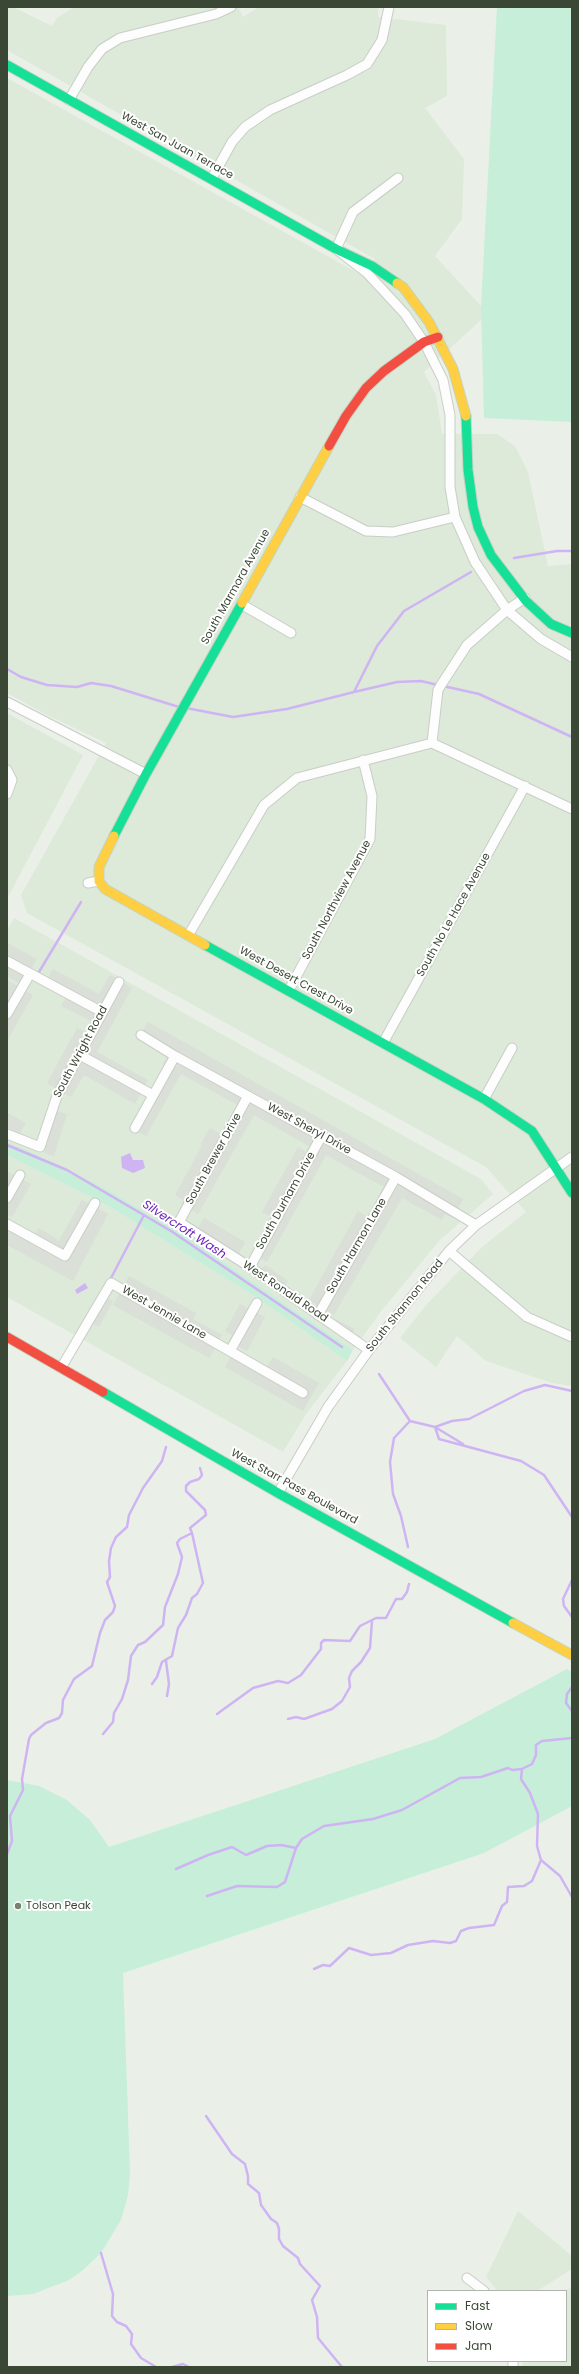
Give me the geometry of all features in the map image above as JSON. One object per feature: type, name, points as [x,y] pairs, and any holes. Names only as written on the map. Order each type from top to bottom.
[{"type":"street","points":[[69,100],[88,67],[102,48],[120,38],[216,14],[231,7]]},
{"type":"street","points":[[212,178],[232,142],[245,127],[270,110],[347,75],[367,64],[382,40],[389,7]]},
{"type":"street","name":"West San Juan Terrace","points":[[7,65],[212,178],[336,249],[372,266],[403,287],[418,305],[438,337],[453,369],[466,415],[468,470],[473,507],[478,527],[491,555],[524,598],[551,624],[572,633]]},
{"type":"street","points":[[336,249],[353,212],[398,178]]},
{"type":"street","name":"West San Juan Terrace","points":[[336,249],[367,273],[390,297],[424,342],[443,380],[450,415],[450,487],[455,517],[475,562],[507,610],[540,639],[572,657]]},
{"type":"street","name":"South Marmora Avenue","points":[[99,881],[98,867],[146,774],[346,416],[366,388],[384,371],[424,342],[438,337]]},
{"type":"street","points":[[300,496],[366,531],[393,532],[455,517]]},
{"type":"street","points":[[432,743],[438,690],[467,645],[507,610],[524,598]]},
{"type":"street","points":[[241,604],[291,633]]},
{"type":"street","points":[[7,702],[146,774]]},
{"type":"street","points":[[189,934],[264,805],[297,778],[432,743],[572,809]]},
{"type":"street","name":"South Northview Avenue","points":[[288,990],[370,839],[372,796],[364,760]]},
{"type":"street","points":[[7,794],[12,783],[12,774]]},
{"type":"street","name":"South No Le Hace Avenue","points":[[383,1043],[525,786]]},
{"type":"street","points":[[88,883],[99,881]]},
{"type":"street","name":"West Desert Crest Drive","points":[[99,881],[105,889],[484,1098],[532,1130],[572,1193]]},
{"type":"street","points":[[7,961],[102,1012]]},
{"type":"street","points":[[7,1014],[30,974]]},
{"type":"street","name":"South Wright Road","points":[[7,1134],[40,1147],[57,1096],[119,982]]},
{"type":"street","name":"West Sheryl Drive","points":[[142,1035],[175,1056],[322,1135],[396,1177],[476,1225]]},
{"type":"street","points":[[484,1098],[512,1048]]},
{"type":"street","points":[[80,1055],[153,1095]]},
{"type":"street","points":[[135,1128],[175,1056]]},
{"type":"street","name":"South Brewer Drive","points":[[179,1222],[248,1096]]},
{"type":"street","name":"South Durham Drive","points":[[250,1267],[322,1135]]},
{"type":"street","name":"South Shannon Road","points":[[278,1493],[328,1408],[369,1350],[449,1250],[476,1225],[572,1157]]},
{"type":"street","points":[[7,1198],[20,1175]]},
{"type":"street","name":"South Harmon Lane","points":[[318,1314],[396,1177]]},
{"type":"street","points":[[7,1224],[65,1256],[94,1204]]},
{"type":"street","name":"West Ronald Road","points":[[179,1222],[250,1267],[369,1350]]},
{"type":"street","points":[[449,1250],[527,1316],[572,1337]]},
{"type":"street","name":"West Jennie Lane","points":[[61,1368],[111,1283],[303,1393]]},
{"type":"street","points":[[230,1351],[257,1303]]},
{"type":"street","name":"West Starr Pass Boulevard","points":[[7,1337],[278,1493],[572,1654]]},
{"type":"street","points":[[467,2278],[483,2290]]},
{"type":"shaded area","points":[[7,7],[13,7],[52,26],[57,18],[74,7],[238,7],[243,17],[259,7],[378,7],[378,17],[446,25],[447,96],[425,108],[464,159],[462,219],[435,256],[481,306],[481,320],[424,372],[436,395],[442,434],[497,434],[515,446],[528,472],[548,566],[572,564],[572,1386],[552,1383],[486,1361],[457,1336],[436,1367],[400,1338],[427,1304],[482,1247],[526,1212],[486,1167],[27,913],[21,895],[106,743],[45,714],[7,693],[7,78],[365,277],[375,259],[7,50]]},
{"type":"shaded area","points":[[7,713],[83,755],[7,899]]},
{"type":"shaded area","points":[[14,918],[481,1179],[493,1194],[440,1240],[382,1310],[353,1350],[185,1236],[106,1189],[7,1146],[7,931]]},
{"type":"shaded area","points":[[7,943],[37,959],[22,985],[7,976]]},
{"type":"shaded area","points":[[53,969],[99,994],[110,975],[132,988],[97,1052],[148,1080],[135,1104],[84,1075],[71,1097],[47,1083],[77,1028],[85,1032],[91,1021],[61,1006],[67,996],[45,983]]},
{"type":"shaded area","points":[[7,980],[33,995],[7,1041]]},
{"type":"shaded area","points":[[148,1022],[463,1199],[453,1218],[445,1214],[442,1220],[402,1198],[334,1315],[309,1300],[358,1211],[368,1217],[384,1187],[326,1155],[267,1262],[252,1254],[272,1217],[262,1212],[298,1147],[306,1152],[309,1146],[254,1115],[198,1214],[181,1204],[183,1200],[175,1195],[202,1146],[200,1145],[210,1128],[227,1137],[243,1108],[181,1074],[146,1136],[132,1128],[168,1067],[163,1064],[169,1054],[139,1038]]},
{"type":"shaded area","points":[[57,1111],[67,1114],[54,1156],[44,1153]]},
{"type":"shaded area","points":[[7,1113],[26,1123],[19,1134],[7,1127]]},
{"type":"shaded area","points":[[130,1153],[133,1160],[143,1160],[145,1168],[133,1173],[122,1168],[121,1157]]},
{"type":"shaded area","points":[[7,1155],[105,1204],[253,1295],[347,1361],[306,1414],[283,1452],[7,1297]]},
{"type":"shaded area","points":[[7,1171],[31,1184],[12,1217],[7,1214]]},
{"type":"shaded area","points":[[82,1200],[108,1214],[73,1281],[7,1245],[7,1227],[34,1236],[38,1228],[56,1238],[58,1242]]},
{"type":"shaded area","points":[[204,1218],[245,1242],[235,1260],[193,1236]]},
{"type":"shaded area","points":[[265,1265],[288,1281],[283,1287],[260,1271]]},
{"type":"shaded area","points":[[129,1276],[196,1313],[193,1319],[222,1335],[209,1358],[113,1305]]},
{"type":"shaded area","points":[[85,1283],[88,1288],[77,1294],[75,1290]]},
{"type":"shaded area","points":[[106,1297],[113,1301],[99,1327],[92,1323]]},
{"type":"shaded area","points":[[240,1304],[265,1317],[247,1351],[229,1341],[232,1335],[225,1331]]},
{"type":"shaded area","points":[[335,1319],[355,1329],[350,1335],[331,1324]]},
{"type":"shaded area","points":[[235,1350],[267,1367],[273,1357],[319,1383],[303,1411],[225,1367]]},
{"type":"shaded area","points":[[518,2211],[572,2256],[572,2269],[539,2290],[497,2290],[486,2277]]},
{"type":"shaded area","points":[[572,2287],[572,2367],[522,2367],[523,2362],[567,2362],[567,2290]]},
{"type":"green space","points":[[497,7],[572,7],[572,422],[484,418],[481,306]]},
{"type":"green space","points":[[7,1143],[31,1152],[106,1189],[185,1236],[353,1350],[347,1361],[253,1295],[105,1204],[7,1155]]},
{"type":"green space","points":[[567,1669],[572,1672],[572,1806],[484,1853],[123,1973],[130,2173],[128,2195],[121,2220],[101,2253],[83,2270],[69,2280],[33,2294],[7,2296],[7,1780],[39,1786],[67,1800],[90,1820],[109,1847],[435,1739]]},
{"type":"waterway","points":[[514,558],[557,551],[572,551]]},
{"type":"waterway","points":[[186,708],[233,717],[287,709],[354,692],[377,646],[404,611],[471,572]]},
{"type":"waterway","points":[[7,669],[21,677],[47,685],[77,687],[91,683],[111,686],[179,707]]},
{"type":"waterway","points":[[354,692],[397,682],[421,681],[438,685]]},
{"type":"waterway","points":[[443,686],[479,694],[572,737]]},
{"type":"waterway","points":[[39,972],[81,902]]},
{"type":"waterway","name":"Silvercroft Wash","points":[[7,1145],[67,1170],[171,1231],[342,1347]]},
{"type":"waterway","points":[[110,1280],[144,1215]]},
{"type":"waterway","name":"Silvercroft Wash","points":[[379,1374],[410,1421],[435,1427],[452,1421],[469,1419],[524,1391],[545,1385],[572,1391]]},
{"type":"waterway","points":[[408,1547],[401,1516],[393,1494],[390,1462],[394,1438],[410,1421]]},
{"type":"waterway","points":[[435,1427],[439,1439],[521,1461],[544,1475],[572,1517]]},
{"type":"waterway","points":[[435,1427],[463,1444]]},
{"type":"waterway","points":[[7,1854],[12,1841],[10,1816],[23,1790],[22,1779],[29,1739],[31,1735],[46,1723],[59,1718],[62,1713],[63,1700],[74,1679],[92,1666],[100,1633],[105,1620],[113,1612],[115,1606],[107,1582],[110,1577],[109,1561],[111,1548],[116,1537],[127,1527],[129,1515],[143,1488],[162,1461],[166,1447]]},
{"type":"waterway","points":[[103,1734],[113,1722],[114,1713],[122,1699],[128,1680],[131,1656],[138,1645],[145,1642],[163,1625],[165,1607],[178,1574],[182,1557],[177,1543],[180,1539],[192,1533],[190,1528],[206,1515],[205,1510],[186,1491],[186,1486],[190,1482],[199,1479],[202,1475],[200,1468]]},
{"type":"waterway","points":[[152,1684],[157,1677],[162,1662],[172,1656],[178,1628],[186,1615],[192,1598],[197,1594],[203,1583],[192,1533]]},
{"type":"waterway","points":[[572,1580],[563,1599],[564,1606],[572,1617]]},
{"type":"waterway","points":[[217,1714],[253,1688],[278,1681],[288,1683],[301,1675],[321,1649],[321,1643],[324,1640],[350,1641],[360,1626],[376,1618],[386,1618],[396,1599],[402,1599],[407,1592],[409,1584]]},
{"type":"waterway","points":[[288,1719],[296,1717],[304,1719],[332,1709],[342,1701],[350,1687],[349,1678],[352,1671],[361,1662],[370,1648],[372,1621]]},
{"type":"waterway","points":[[166,1661],[169,1684],[167,1696]]},
{"type":"waterway","points":[[572,1687],[567,1694],[566,1703],[572,1711]]},
{"type":"waterway","points":[[572,1738],[542,1741],[536,1745],[536,1755],[532,1764],[522,1769],[521,1779],[530,1793],[538,1814],[537,1846],[541,1860],[560,1876],[572,1897]]},
{"type":"waterway","points":[[176,1869],[208,1855],[232,1847],[246,1855],[267,1846],[281,1845],[296,1848],[302,1839],[324,1826],[373,1819],[402,1810],[460,1778],[481,1777],[508,1768],[512,1770],[522,1769]]},
{"type":"waterway","points":[[207,1896],[237,1886],[277,1887],[285,1882],[296,1848]]},
{"type":"waterway","points":[[314,1969],[323,1965],[330,1966],[349,1948],[371,1955],[391,1953],[408,1945],[433,1941],[450,1943],[456,1941],[461,1931],[469,1928],[494,1925],[502,1906],[507,1902],[508,1887],[524,1886],[532,1881],[541,1860]]},
{"type":"waterway","points":[[206,2116],[232,2154],[245,2164],[248,2184],[259,2193],[261,2205],[271,2219],[277,2223],[279,2229],[279,2239],[283,2246],[298,2258],[300,2264],[320,2286],[312,2300],[317,2317],[318,2338],[342,2367]]},
{"type":"waterway","points":[[101,2253],[113,2294],[112,2316],[117,2322],[126,2326],[132,2334],[131,2344],[141,2358],[156,2367]]},
{"type":"waterway","points":[[172,2367],[183,2364],[189,2367]]},
{"type":"traffic: fast","points":[[7,65],[336,249],[372,266],[397,283]]},
{"type":"traffic: fast","points":[[466,416],[468,470],[473,507],[478,527],[491,555],[526,601],[551,624],[572,633]]},
{"type":"traffic: fast","points":[[114,836],[146,774],[242,603]]},
{"type":"traffic: fast","points":[[205,945],[484,1099],[532,1131],[572,1193]]},
{"type":"traffic: fast","points":[[103,1392],[278,1493],[513,1623]]},
{"type":"traffic: slow","points":[[397,283],[403,287],[429,322],[453,369],[466,416]]},
{"type":"traffic: slow","points":[[242,603],[329,446]]},
{"type":"traffic: slow","points":[[114,836],[99,867],[99,881],[105,889],[205,945]]},
{"type":"traffic: slow","points":[[513,1623],[572,1655]]},
{"type":"traffic: jam","points":[[329,446],[346,416],[366,388],[384,371],[424,342],[438,337]]},
{"type":"traffic: jam","points":[[7,1337],[103,1392]]},
{"type":"place","name":"Tolson Peak","points":[[18,1906]]}]
